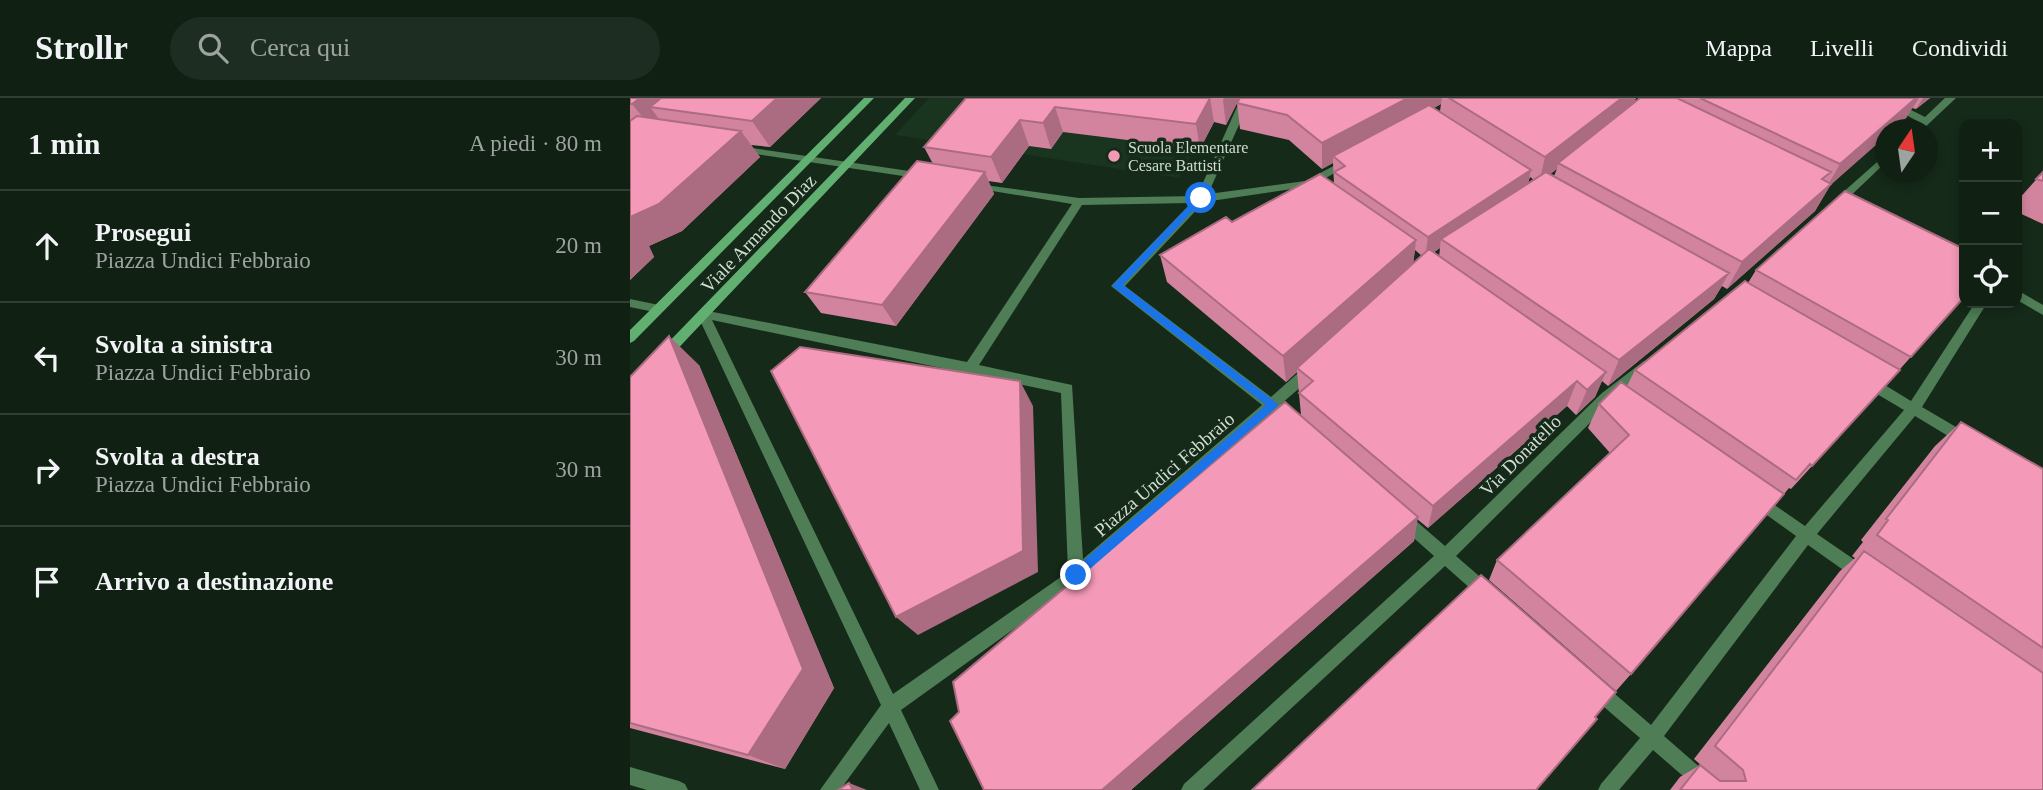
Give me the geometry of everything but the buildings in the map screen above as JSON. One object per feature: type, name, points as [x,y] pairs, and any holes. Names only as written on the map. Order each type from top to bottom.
[{"type":"main road","points":[[630,338],[869,98]]},
{"type":"main road","name":"Viale Armando Diaz","points":[[657,362],[910,98]]},
{"type":"street","points":[[1246,98],[1201,198],[1117,286],[1294,422]]},
{"type":"street","points":[[1880,98],[1921,119]]},
{"type":"street","points":[[1927,119],[1951,98]]},
{"type":"street","points":[[732,148],[930,177]]},
{"type":"street","points":[[957,182],[1079,202],[1201,198],[1313,188],[1356,158]]},
{"type":"street","points":[[1834,206],[1875,167]]},
{"type":"street","points":[[703,314],[970,368],[1079,202]]},
{"type":"street","points":[[2022,297],[2043,311]]},
{"type":"street","points":[[630,303],[659,309]]},
{"type":"street","points":[[1607,790],[1652,738],[1807,534],[1913,409],[1977,308]]},
{"type":"street","points":[[703,314],[930,790]]},
{"type":"street","name":"Via Donatello","points":[[1190,790],[1445,556],[1607,397],[1657,356]]},
{"type":"street","name":"Piazza Undici Febbraio","points":[[1076,575],[1324,359]]},
{"type":"street","name":"Piazza Undici Febbraio","points":[[970,368],[1067,389],[1076,575]]},
{"type":"street","points":[[1855,374],[1984,451]]},
{"type":"street","points":[[1740,488],[1874,582]]},
{"type":"street","points":[[1395,512],[1497,602]]},
{"type":"street","points":[[828,790],[890,708],[1076,575]]},
{"type":"street","points":[[1580,675],[1713,790]]},
{"type":"street","points":[[630,776],[678,790]]},
{"type":"shaded area","name":"Scuola Elementare Cesare Battisti","points":[[929,98],[1224,98],[1179,178],[895,135]]},
{"type":"place","name":"Scuola Elementare Cesare Battisti","points":[[1114,156]]},
{"type":"route","points":[[1076,575],[1273,405],[1117,286],[1201,198]]}]
